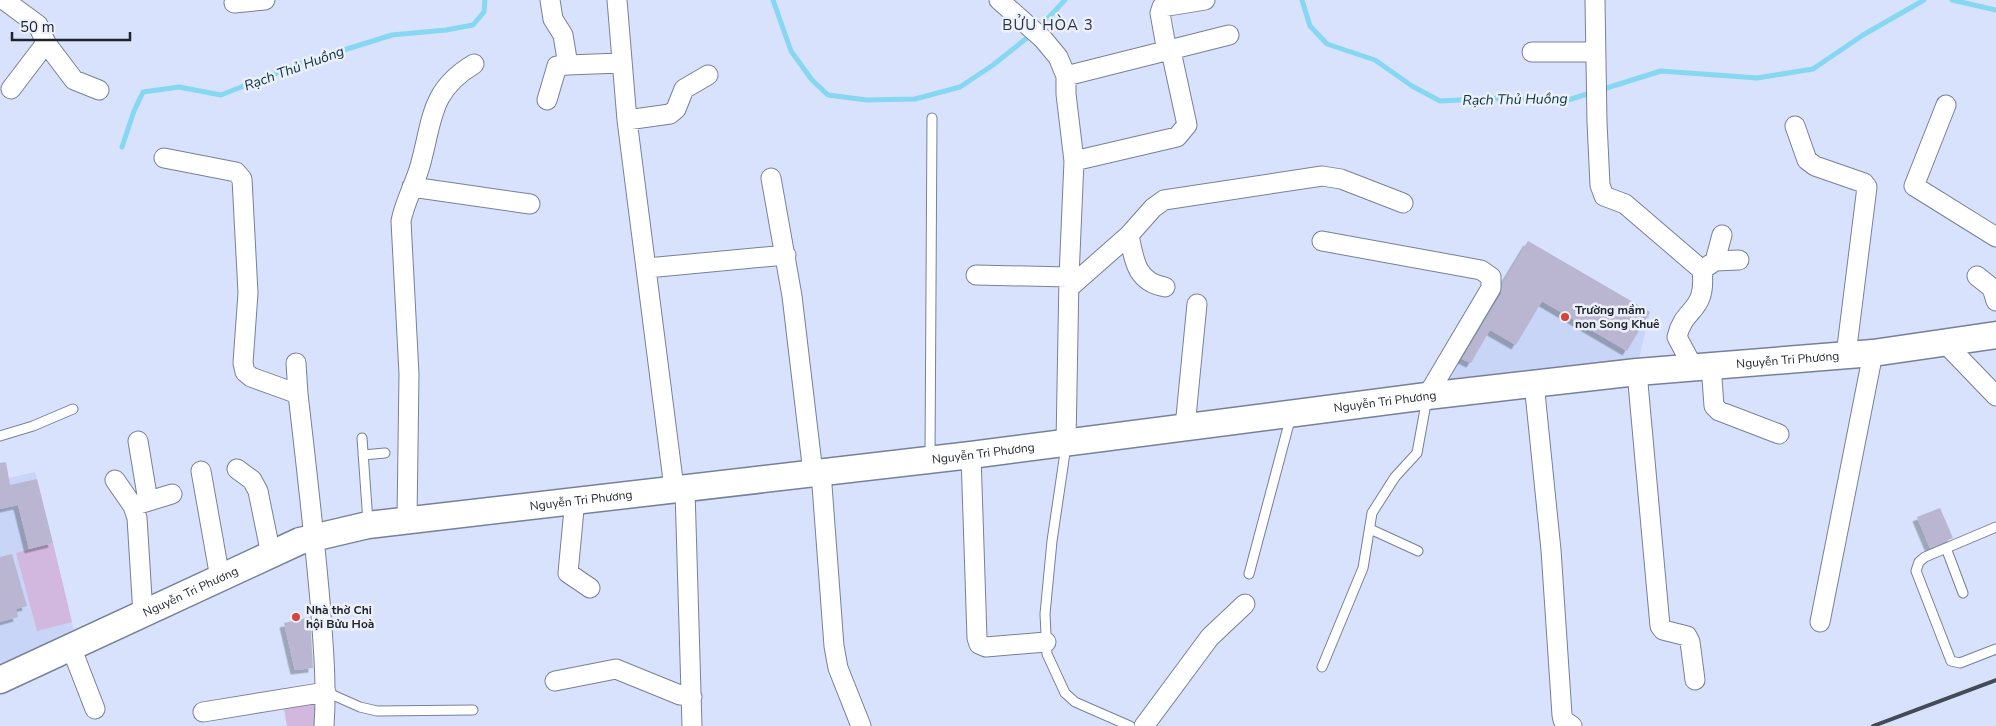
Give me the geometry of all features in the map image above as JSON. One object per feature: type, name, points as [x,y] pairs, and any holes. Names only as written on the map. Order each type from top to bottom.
[{"type":"main road","name":"Nguyễn Tri Phương","points":[[0,680],[270,555],[315,537],[368,525],[575,499],[680,489],[971,455],[1534,383],[1702,366],[1873,353],[1996,335]]},
{"type":"street","points":[[4,0],[38,25],[46,43],[74,80],[99,90]]},
{"type":"street","points":[[234,4],[265,0]]},
{"type":"street","points":[[550,0],[553,19],[563,35],[568,65]]},
{"type":"street","points":[[616,0],[620,63],[627,120],[680,489],[692,726]]},
{"type":"street","points":[[1000,0],[1042,39],[1058,57],[1066,76],[1066,94],[1074,161],[1069,282],[1066,443]]},
{"type":"street","points":[[1074,161],[1177,137],[1183,133],[1187,125],[1160,13],[1162,7],[1204,0]]},
{"type":"street","points":[[1595,0],[1597,122],[1600,185],[1604,196],[1625,204],[1709,266],[1739,260]]},
{"type":"street","points":[[1066,76],[1229,35]]},
{"type":"street","points":[[11,89],[46,43]]},
{"type":"street","points":[[1532,52],[1596,52]]},
{"type":"street","points":[[547,100],[556,66],[620,63]]},
{"type":"street","points":[[407,519],[409,374],[401,220],[420,167],[434,107],[439,96],[457,74],[474,64]]},
{"type":"street","points":[[627,120],[670,114],[676,109],[684,88],[708,75]]},
{"type":"street","points":[[1946,105],[1914,186],[1996,237]]},
{"type":"street","points":[[1795,126],[1807,160],[1814,166],[1864,183],[1867,187],[1846,355]]},
{"type":"street","points":[[164,158],[236,172],[242,179],[248,293],[248,314],[244,336],[245,372],[251,377],[298,394]]},
{"type":"street","points":[[976,275],[1069,282],[1129,235],[1153,208],[1164,200],[1322,176],[1341,180],[1403,203]]},
{"type":"street","points":[[771,178],[786,255],[817,472],[834,646],[838,668],[860,726]]},
{"type":"street","points":[[412,187],[530,204]]},
{"type":"street","points":[[1129,235],[1136,263],[1144,279],[1152,285],[1165,287]]},
{"type":"street","points":[[1722,235],[1709,266],[1702,296],[1687,317],[1677,337],[1702,366],[1714,406],[1718,412],[1779,434]]},
{"type":"street","points":[[1322,241],[1481,270],[1491,277],[1491,288],[1427,396]]},
{"type":"street","points":[[647,268],[786,255]]},
{"type":"street","points":[[1977,276],[1992,288],[1996,301]]},
{"type":"street","points":[[1184,427],[1190,354],[1197,304]]},
{"type":"street","points":[[1944,342],[1996,396]]},
{"type":"street","points":[[1820,622],[1873,353]]},
{"type":"street","points":[[296,363],[315,537],[326,692],[324,726]]},
{"type":"street","points":[[1637,372],[1660,626],[1663,630],[1687,636],[1690,642],[1695,680]]},
{"type":"street","points":[[1534,383],[1551,550],[1562,715],[1563,720],[1572,726]]},
{"type":"street","points":[[138,440],[140,504],[136,518],[144,614]]},
{"type":"street","points":[[971,455],[977,638],[979,644],[986,647],[1046,642]]},
{"type":"street","points":[[237,469],[252,480],[258,491],[270,555]]},
{"type":"street","points":[[201,471],[220,578]]},
{"type":"street","points":[[115,480],[140,504]]},
{"type":"street","points":[[140,504],[172,494]]},
{"type":"street","points":[[575,499],[568,573],[590,588]]},
{"type":"street","points":[[1144,726],[1210,637],[1245,604]]},
{"type":"street","points":[[71,647],[95,710]]},
{"type":"street","points":[[555,681],[616,669],[674,693],[692,698]]},
{"type":"street","points":[[203,712],[326,692]]},
{"type":"lane","points":[[930,459],[932,118]]},
{"type":"lane","points":[[1322,667],[1363,568],[1372,513],[1384,492],[1417,453],[1427,396]]},
{"type":"lane","points":[[0,436],[33,426],[73,409]]},
{"type":"lane","points":[[1249,574],[1292,413]]},
{"type":"lane","points":[[362,438],[368,525]]},
{"type":"lane","points":[[1066,443],[1052,541],[1045,614],[1047,654],[1065,692],[1075,702],[1130,726]]},
{"type":"lane","points":[[364,455],[385,453]]},
{"type":"lane","points":[[1996,527],[1921,560],[1916,571],[1949,658],[1953,662],[1960,663],[1996,649]]},
{"type":"lane","points":[[1370,529],[1418,551]]},
{"type":"lane","points":[[1946,548],[1964,593]]},
{"type":"lane","points":[[326,692],[360,707],[377,711],[473,710]]},
{"type":"shaded area","name":"Trường mầm non Song Khuê","points":[[1528,241],[1650,312],[1638,363],[1439,385]]},
{"type":"shaded area","points":[[35,472],[75,635],[0,670],[0,480]]},
{"type":"shaded area","points":[[53,543],[72,622],[37,631],[16,553]]},
{"type":"shaded area","points":[[320,698],[319,726],[287,726],[283,704]]},
{"type":"building","points":[[1528,241],[1650,312],[1627,351],[1542,301],[1516,345],[1490,330],[1471,363],[1462,359],[1501,294],[1502,284]]},
{"type":"building","points":[[6,462],[10,485],[37,479],[53,543],[29,549],[18,505],[0,509],[0,463]]},
{"type":"building","points":[[1940,508],[1953,538],[1930,548],[1917,517]]},
{"type":"building","points":[[12,554],[27,606],[16,609],[18,617],[0,622],[0,557]]},
{"type":"building","points":[[310,617],[313,668],[295,670],[284,623]]},
{"type":"waterway","name":"Rạch Thủ Huồng","points":[[122,147],[134,111],[143,92],[179,87],[221,95],[302,63],[392,35],[446,30],[473,25],[484,12],[485,0]]},
{"type":"waterway","name":"Rạch Thủ Huồng","points":[[773,0],[791,51],[812,80],[828,95],[867,100],[915,99],[960,87],[993,65],[1032,34]]},
{"type":"waterway","name":"Rạch Thủ Huồng","points":[[1038,29],[1065,0]]},
{"type":"waterway","name":"Rạch Thủ Huồng","points":[[1302,0],[1310,26],[1327,44],[1375,60],[1412,86],[1440,101],[1497,98],[1568,100],[1661,71],[1757,78],[1813,69],[1863,35],[1924,0]]},
{"type":"waterway","name":"Rạch Thủ Huồng","points":[[1952,0],[1996,10]]},
{"type":"railway","points":[[1873,726],[1996,680]]},
{"type":"place","name":"Trường mầm non Song Khuê","points":[[1565,317]]},
{"type":"place","name":"Nhà thờ Chi hội Bửu Hoà","points":[[296,617]]},
{"type":"district","name":"BỬU HÒA 3","points":[[1048,25]]}]
